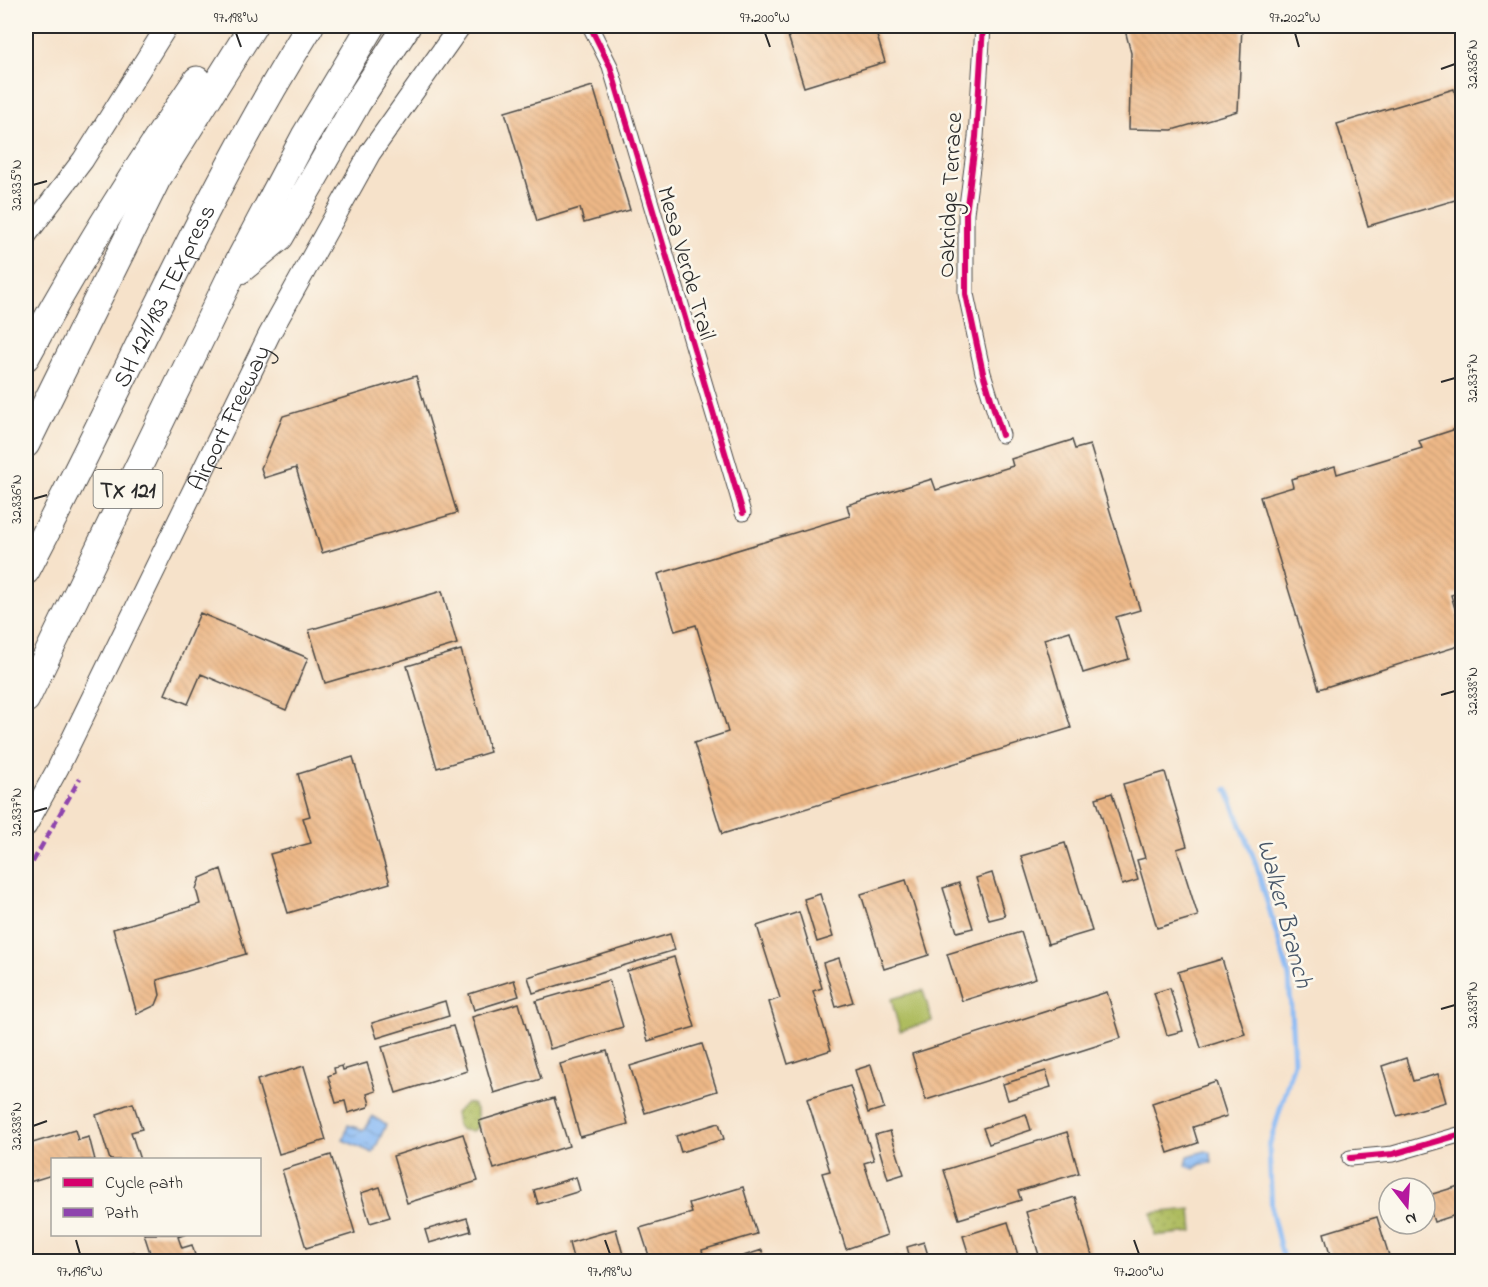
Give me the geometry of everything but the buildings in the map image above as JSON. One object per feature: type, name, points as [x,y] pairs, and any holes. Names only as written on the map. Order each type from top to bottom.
[{"type":"highway","points":[[26,357],[78,261],[138,166],[235,26]]},
{"type":"highway","points":[[26,444],[157,179],[253,26]]},
{"type":"highway","name":"SH 121/183 TEXpress","points":[[26,571],[219,185],[263,101],[310,26]]},
{"type":"highway","name":"TX 121","points":[[26,699],[230,279],[305,136],[371,26]]},
{"type":"highway","points":[[230,279],[280,237],[357,103],[407,26]]},
{"type":"main road","points":[[26,235],[82,160],[167,26]]},
{"type":"main road","name":"Airport Freeway","points":[[26,826],[63,758],[269,335],[370,153],[459,26]]},
{"type":"street","name":"Mesa Verde Trail","points":[[590,26],[610,66],[743,513]]},
{"type":"street","name":"Oakridge Terrace","points":[[982,26],[976,137],[966,213],[966,294],[983,373],[1002,435]]},
{"type":"street","points":[[1350,1158],[1393,1154],[1462,1134]]},
{"type":"green space","points":[[923,990],[932,1021],[900,1031],[891,999]]},
{"type":"green space","points":[[466,1103],[473,1104],[477,1111],[477,1128],[473,1131],[462,1130],[457,1125],[455,1113]]},
{"type":"green space","points":[[1191,1209],[1193,1232],[1155,1236],[1152,1213]]},
{"type":"water","points":[[373,1116],[386,1125],[373,1153],[343,1140],[348,1125],[364,1130]]},
{"type":"water","points":[[1205,1151],[1211,1153],[1212,1163],[1201,1164],[1194,1169],[1186,1166],[1188,1156]]},
{"type":"waterway","name":"Walker Branch","points":[[1227,789],[1256,864],[1289,976],[1294,1062],[1269,1147],[1272,1213],[1284,1262]]},
{"type":"marked path","points":[[26,874],[80,778]]},
{"type":"cycle path","points":[[590,26],[610,66],[743,513]]},
{"type":"cycle path","points":[[983,26],[976,137],[966,213],[966,294],[983,373],[1002,435]]},
{"type":"cycle path","points":[[1350,1158],[1393,1154],[1462,1134]]}]
